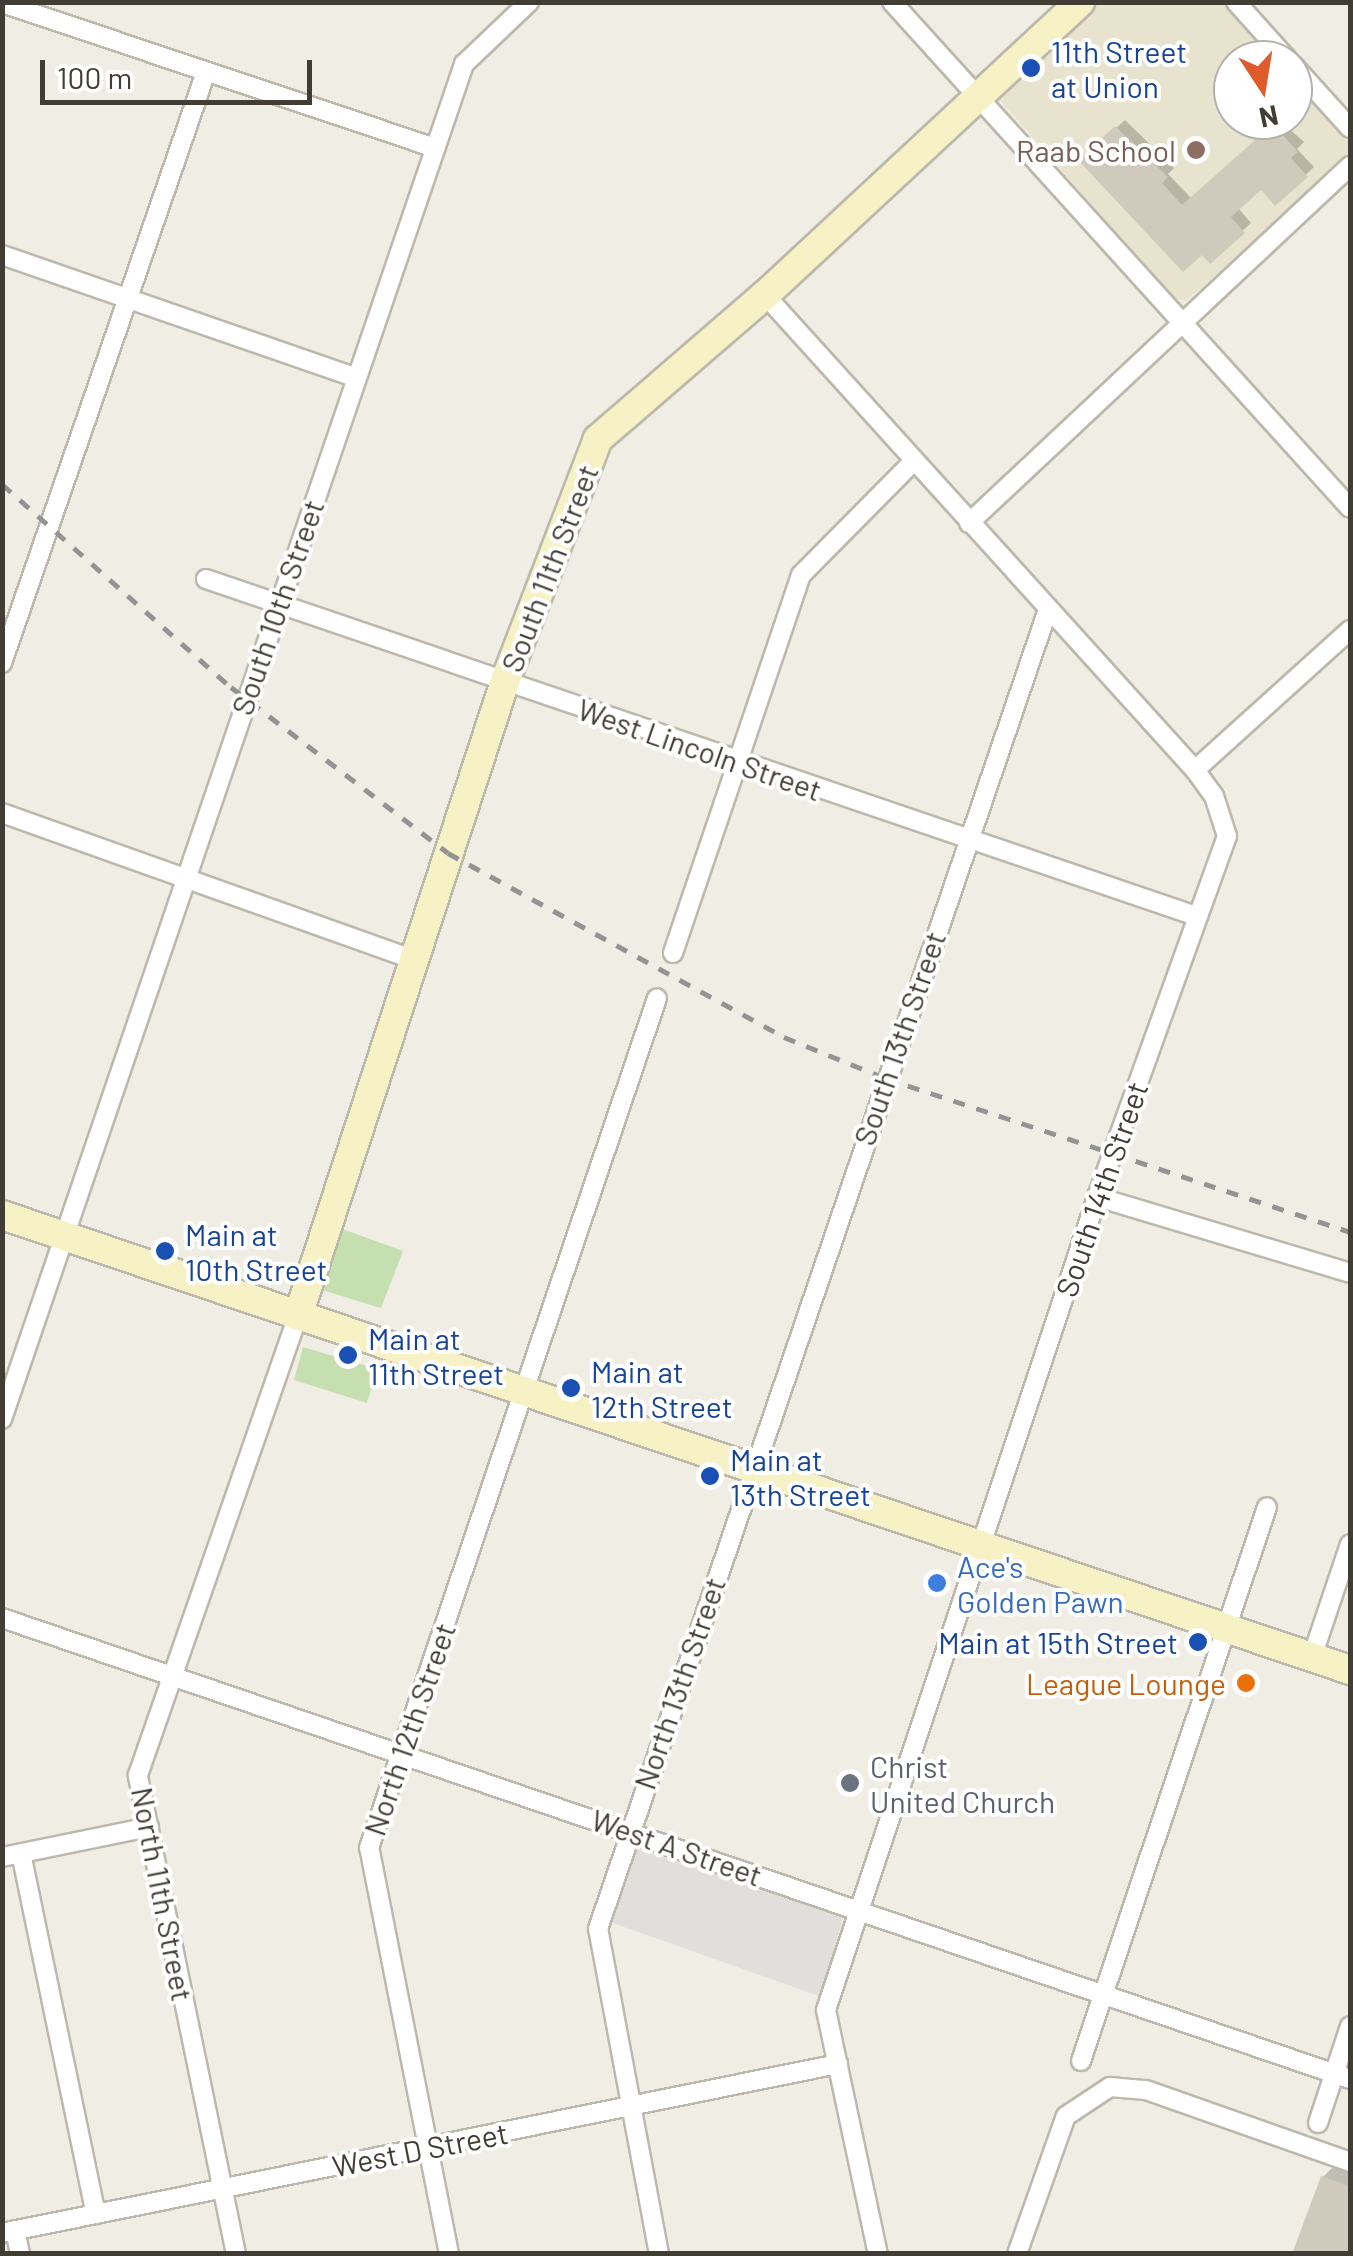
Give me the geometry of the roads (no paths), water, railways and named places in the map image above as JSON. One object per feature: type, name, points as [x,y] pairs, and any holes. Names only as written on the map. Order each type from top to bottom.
[{"type":"street","name":"South 10th Street","points":[[2,1419],[464,64],[530,2]]},
{"type":"street","points":[[892,2],[1184,320],[1350,508]]},
{"type":"street","name":"South 11th Street","points":[[298,1316],[505,681],[598,439],[766,295],[1080,2]]},
{"type":"street","points":[[1236,2],[1271,40]]},
{"type":"street","points":[[2,4],[434,148]]},
{"type":"street","points":[[2,663],[206,72]]},
{"type":"street","points":[[1313,87],[1350,128]]},
{"type":"street","points":[[969,523],[1350,166]]},
{"type":"street","points":[[2,255],[355,377]]},
{"type":"street","points":[[766,295],[1046,612],[1195,770],[1350,630]]},
{"type":"street","points":[[673,954],[801,575],[912,462]]},
{"type":"street","name":"West Lincoln Street","points":[[206,579],[1196,916]]},
{"type":"street","name":"South 13th Street","points":[[753,1465],[1046,612]]},
{"type":"street","name":"South 14th Street","points":[[878,2254],[826,2010],[1097,1197],[1227,836],[1214,796],[1195,770]]},
{"type":"street","points":[[2,814],[413,958]]},
{"type":"street","name":"North 12th Street","points":[[449,2254],[368,1848],[657,998]]},
{"type":"street","points":[[1097,1197],[1350,1273]]},
{"type":"street","points":[[2,1216],[753,1465],[1350,1670]]},
{"type":"street","name":"North 11th Street","points":[[236,2254],[138,1776],[298,1316]]},
{"type":"street","name":"North 13th Street","points":[[660,2254],[598,1929],[753,1465]]},
{"type":"street","points":[[1081,2061],[1267,1507]]},
{"type":"street","points":[[1312,1657],[1350,1544]]},
{"type":"street","name":"West A Street","points":[[2,1618],[1342,2076]]},
{"type":"street","points":[[96,2214],[12,1855],[149,1827]]},
{"type":"street","points":[[1318,2123],[1342,2076],[1350,2026]]},
{"type":"street","name":"West D Street","points":[[9,2231],[838,2064]]},
{"type":"street","points":[[1017,2254],[1057,2134],[1093,2092],[1146,2090],[1350,2162]]},
{"type":"street","points":[[9,2231],[20,2254]]},
{"type":"railway","points":[[2,484],[231,687],[448,853],[784,1037],[885,1078],[1350,1232]]},
{"type":"place","name":"11th Street at Union","points":[[1031,68]]},
{"type":"place","name":"Raab School","points":[[1196,150]]},
{"type":"place","name":"Main at 10th Street","points":[[165,1251]]},
{"type":"place","name":"Main at 11th Street","points":[[348,1355]]},
{"type":"place","name":"Main at 12th Street","points":[[571,1388]]},
{"type":"place","name":"Main at 13th Street","points":[[710,1476]]},
{"type":"place","name":"Ace's Golden Pawn","points":[[937,1583]]},
{"type":"place","name":"Main at 15th Street","points":[[1198,1642]]},
{"type":"place","name":"League Lounge","points":[[1246,1683]]},
{"type":"place","name":"Christ United Church","points":[[850,1783]]}]
